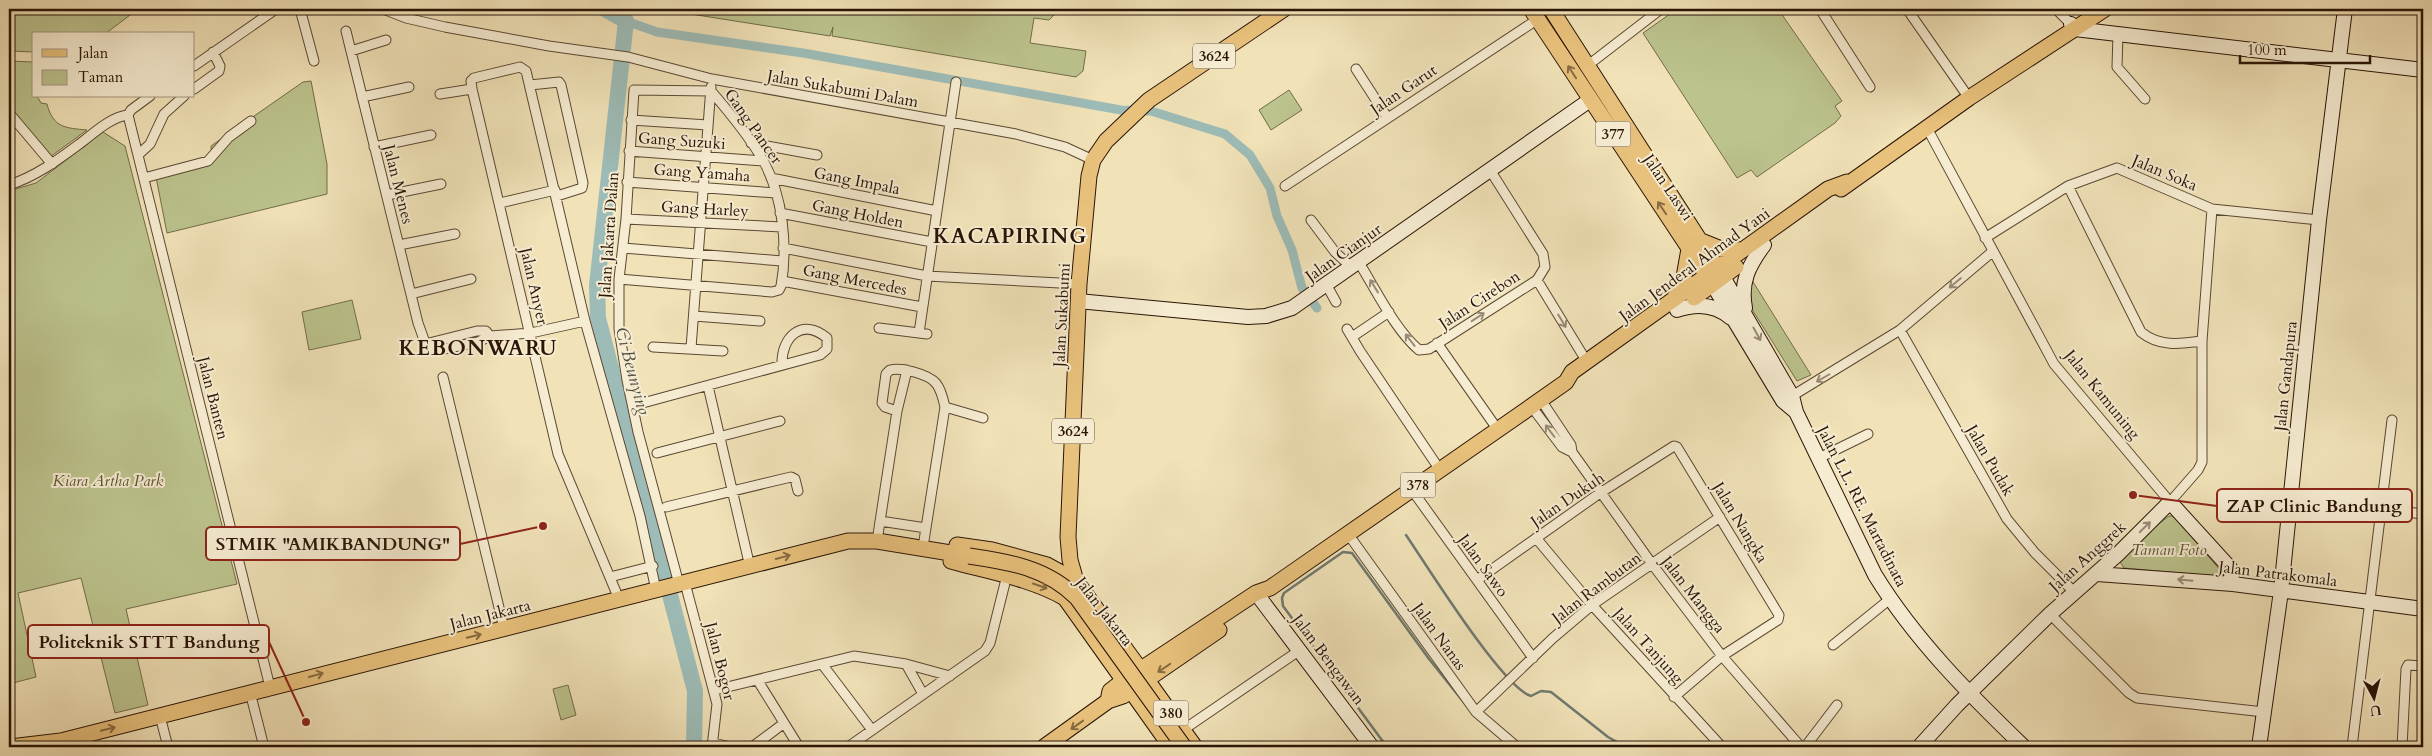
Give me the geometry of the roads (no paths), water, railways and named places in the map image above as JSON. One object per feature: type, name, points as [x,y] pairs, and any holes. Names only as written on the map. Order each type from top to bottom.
[{"type":"main road","name":"Jalan Sukabumi","points":[[1076,581],[1070,560],[1068,537],[1079,284],[1089,176],[1093,160],[1106,141],[1145,104],[1284,9]]},
{"type":"main road","name":"Jalan Laswi","points":[[1551,9],[1715,276]]},
{"type":"main road","name":"Jalan Jenderal Ahmad Yani","points":[[1044,747],[1108,701],[1117,699],[1148,678],[1260,594],[1566,382],[1577,378],[1715,276],[1764,245],[1835,195],[1847,182],[2060,36],[2092,9]]},
{"type":"main road","name":"Jalan Jenderal Ahmad Yani","points":[[2073,26],[2105,9]]},
{"type":"main road","name":"Jalan Laswi","points":[[1534,14],[1590,100],[1695,245]]},
{"type":"main road","name":"Jalan Jenderal Ahmad Yani","points":[[1715,276],[1742,250],[1828,189],[1847,182]]},
{"type":"main road","points":[[1674,306],[1695,245],[1742,250]]},
{"type":"main road","name":"Jalan Jenderal Ahmad Yani","points":[[1566,382],[1572,372],[1674,306]]},
{"type":"main road","name":"Jalan Sukabumi","points":[[1047,565],[1061,554],[1068,537]]},
{"type":"main road","name":"Jalan Jakarta","points":[[10,747],[54,744],[250,692],[848,541],[877,541],[926,548],[1026,567],[1046,574],[1063,584],[1077,598],[1184,747]]},
{"type":"main road","name":"Jalan Jakarta","points":[[926,548],[939,543],[992,550],[1047,565],[1076,581],[1136,665],[1148,678]]},
{"type":"main road","name":"Jalan Jakarta","points":[[926,548],[936,557],[1007,575],[1046,588],[1065,598],[1130,690]]},
{"type":"main road","name":"380","points":[[1148,678],[1196,747]]},
{"type":"main road","name":"380","points":[[1130,690],[1171,747]]},
{"type":"main road","points":[[36,747],[54,744]]},
{"type":"street","points":[[195,65],[276,9]]},
{"type":"street","points":[[300,9],[314,61]]},
{"type":"street","name":"Jalan Sukabumi Dalam","points":[[383,9],[406,18],[445,27],[549,46],[628,57],[712,80],[1016,134],[1054,144],[1093,160]]},
{"type":"street","points":[[1820,9],[1870,86]]},
{"type":"street","points":[[1907,9],[1969,98]]},
{"type":"street","points":[[2056,9],[2073,26],[2118,34],[2423,70]]},
{"type":"street","name":"Jalan Gandapura","points":[[2259,747],[2281,591],[2319,220],[2345,9]]},
{"type":"street","points":[[1587,66],[1658,10]]},
{"type":"street","name":"Jalan Garut","points":[[1285,186],[1534,14]]},
{"type":"street","name":"Jalan Menes","points":[[346,31],[386,196],[426,348],[434,351],[478,342],[490,336],[531,333],[584,321]]},
{"type":"street","points":[[2118,34],[2117,67],[2146,98]]},
{"type":"street","points":[[351,51],[386,40]]},
{"type":"street","points":[[195,88],[219,71],[220,66],[213,52]]},
{"type":"street","points":[[440,94],[472,89],[471,81],[474,78],[520,67],[526,71],[556,193],[584,321],[653,566],[657,590]]},
{"type":"street","points":[[1356,70],[1387,117]]},
{"type":"street","points":[[691,348],[712,80]]},
{"type":"street","points":[[500,203],[582,188],[583,183],[561,85],[553,81],[530,86]]},
{"type":"street","points":[[879,328],[923,333],[922,307],[952,123],[956,82]]},
{"type":"street","points":[[362,98],[409,87]]},
{"type":"street","name":"Jalan Anyer","points":[[472,89],[558,454],[619,599]]},
{"type":"street","name":"Jalan Jakarta Dalan","points":[[680,584],[627,380],[619,328],[619,279],[626,219],[634,90],[711,91]]},
{"type":"street","name":"Gang Pancer","points":[[711,91],[763,161],[771,178],[776,192],[782,227],[782,281]]},
{"type":"street","points":[[9,185],[23,181],[52,164],[105,125],[128,115],[131,110],[147,98]]},
{"type":"street","points":[[138,155],[150,144],[164,114],[182,98]]},
{"type":"street","name":"Jalan Cianjur","points":[[1078,301],[1248,317],[1280,313],[1304,300],[1354,263],[1590,100]]},
{"type":"street","points":[[9,113],[52,164]]},
{"type":"street","name":"Jalan Banten","points":[[128,115],[270,688]]},
{"type":"street","points":[[631,120],[708,125]]},
{"type":"street","points":[[144,178],[208,161],[229,137],[251,121]]},
{"type":"street","name":"Jalan Kamuning","points":[[1927,128],[1992,252],[2054,364],[2170,502],[2230,568],[2233,584]]},
{"type":"street","points":[[374,147],[431,135]]},
{"type":"street","points":[[750,143],[816,155]]},
{"type":"street","name":"Gang Suzuki","points":[[629,151],[763,161]]},
{"type":"street","name":"Jalan Soka","points":[[1985,238],[2068,186],[2117,168],[2212,209],[2319,220]]},
{"type":"street","points":[[1490,170],[1543,254],[1545,267],[1537,280],[1587,362]]},
{"type":"street","name":"Gang Impala","points":[[771,178],[937,211]]},
{"type":"street","name":"Gang Yamaha","points":[[627,182],[776,192]]},
{"type":"street","points":[[386,196],[441,184]]},
{"type":"street","points":[[2068,186],[2141,332],[2162,343],[2202,341]]},
{"type":"street","name":"Jalan Anggrek","points":[[1919,747],[1970,692],[2050,614],[2117,555],[2170,502],[2198,470],[2202,462],[2202,341],[2212,209]]},
{"type":"street","name":"Gang Holden","points":[[780,213],[932,242]]},
{"type":"street","name":"Gang Harley","points":[[626,219],[782,227]]},
{"type":"street","points":[[1311,220],[1335,252],[1354,263],[1412,345],[1419,350],[1429,349],[1437,343],[1498,430]]},
{"type":"street","points":[[399,245],[455,234]]},
{"type":"street","points":[[1674,306],[1702,305],[1715,307],[1741,318],[1744,280],[1750,264],[1764,245]]},
{"type":"street","points":[[623,248],[782,261]]},
{"type":"street","points":[[783,248],[927,276],[1079,284]]},
{"type":"street","points":[[1792,396],[1900,330],[1992,252]]},
{"type":"street","name":"Jalan L.L. RE. Martadinata","points":[[1715,276],[1792,396],[1796,412],[1875,575],[1890,599],[1908,626],[2024,747]]},
{"type":"street","points":[[411,294],[471,279]]},
{"type":"street","points":[[619,279],[772,292],[779,290],[782,281]]},
{"type":"street","name":"Jalan Cirebon","points":[[1437,343],[1537,280]]},
{"type":"street","name":"Gang Mercedes","points":[[782,281],[922,307]]},
{"type":"street","points":[[1321,287],[1336,302]]},
{"type":"street","points":[[1352,337],[1390,312]]},
{"type":"street","points":[[694,316],[760,321]]},
{"type":"street","name":"Jalan L.L. RE. Martadinata","points":[[1741,318],[1782,402],[1796,412]]},
{"type":"street","points":[[1347,329],[1440,470]]},
{"type":"street","name":"Jalan Pudak","points":[[1900,330],[2007,519],[2035,553],[2074,592]]},
{"type":"street","points":[[639,404],[823,354],[829,346],[827,338],[816,331],[796,333],[791,336],[784,346],[782,365]]},
{"type":"street","points":[[653,347],[723,350]]},
{"type":"street","points":[[897,411],[885,407],[882,403],[886,374],[896,368],[931,377],[942,393],[946,407],[926,528],[926,548]]},
{"type":"street","points":[[877,541],[897,411],[907,370]]},
{"type":"street","points":[[443,377],[504,628]]},
{"type":"street","points":[[708,386],[750,567]]},
{"type":"street","name":"Jalan Mangga","points":[[1536,403],[1572,445],[1572,452],[1600,493],[1722,656],[1803,747]]},
{"type":"street","points":[[946,407],[983,418]]},
{"type":"street","points":[[2352,747],[2383,509],[2392,420]]},
{"type":"street","points":[[657,453],[780,421]]},
{"type":"street","points":[[1819,458],[1868,434]]},
{"type":"street","name":"Jalan Dukuh","points":[[1476,580],[1600,493],[1674,446],[1677,446]]},
{"type":"street","name":"Jalan Nangka","points":[[1677,446],[1779,615],[1778,620],[1722,656]]},
{"type":"street","points":[[666,507],[791,477],[795,479],[798,491]]},
{"type":"street","name":"Jalan Sawo","points":[[1412,490],[1533,658]]},
{"type":"street","points":[[2383,509],[2423,514]]},
{"type":"street","name":"Jalan Rambutan","points":[[1476,712],[1592,605],[1720,518]]},
{"type":"street","points":[[880,521],[926,528]]},
{"type":"street","name":"Jalan Nanas","points":[[1348,534],[1476,712],[1517,747]]},
{"type":"street","name":"Jalan Tanjung","points":[[1536,538],[1592,605],[1674,697],[1722,747]]},
{"type":"street","points":[[2117,555],[2120,569],[2127,575]]},
{"type":"street","points":[[610,576],[653,566]]},
{"type":"street","name":"Jalan Patrakomala","points":[[2097,574],[2233,584],[2423,609]]},
{"type":"street","points":[[848,747],[979,656],[990,643],[1007,575]]},
{"type":"street","name":"Jalan Bogor","points":[[680,584],[715,690],[718,713],[712,745]]},
{"type":"street","name":"Jalan Bengawan","points":[[1260,594],[1372,747]]},
{"type":"street","points":[[1833,645],[1890,599]]},
{"type":"street","points":[[2050,614],[2129,693],[2137,698],[2264,712]]},
{"type":"street","points":[[1183,730],[1300,650]]},
{"type":"street","points":[[715,690],[854,656],[906,664],[950,676]]},
{"type":"street","points":[[1674,697],[1722,656]]},
{"type":"street","points":[[822,664],[872,730]]},
{"type":"street","points":[[906,664],[924,694]]},
{"type":"street","points":[[2402,747],[2406,669],[2408,665],[2423,666]]},
{"type":"street","points":[[758,681],[800,747]]},
{"type":"street","points":[[250,692],[264,747]]},
{"type":"street","points":[[1803,747],[1837,705]]},
{"type":"street","points":[[160,716],[168,747]]},
{"type":"street","points":[[752,747],[784,724]]},
{"type":"street","points":[[712,745],[731,747]]},
{"type":"waterway","name":"Ci Beunying","points":[[605,9],[626,21],[597,285],[598,318],[695,691],[694,747]]},
{"type":"waterway","points":[[626,21],[657,32],[803,53],[1121,110],[1151,111],[1225,134],[1250,155],[1270,188],[1277,216],[1292,250],[1302,288],[1317,308]]},
{"type":"waterway","points":[[1406,535],[1485,650],[1518,688],[1531,696],[1541,691],[1551,692],[1608,737],[1626,747]]},
{"type":"waterway","points":[[1387,747],[1283,606],[1282,598],[1284,593],[1343,552],[1352,553],[1429,659],[1470,710]]},
{"type":"place","name":"ZAP Clinic Bandung","points":[[2133,495]]},
{"type":"place","name":"STMIK \"AMIKBANDUNG\"","points":[[543,526]]},
{"type":"place","name":"Politeknik STTT Bandung","points":[[306,722]]},
{"type":"district","name":"KACAPIRING","points":[[1010,236]]},
{"type":"district","name":"KEBONWARU","points":[[478,348]]},
{"type":"park label","name":"Kiara Artha Park","points":[[108,480]]},
{"type":"park label","name":"Taman Foto","points":[[2169,549]]}]
